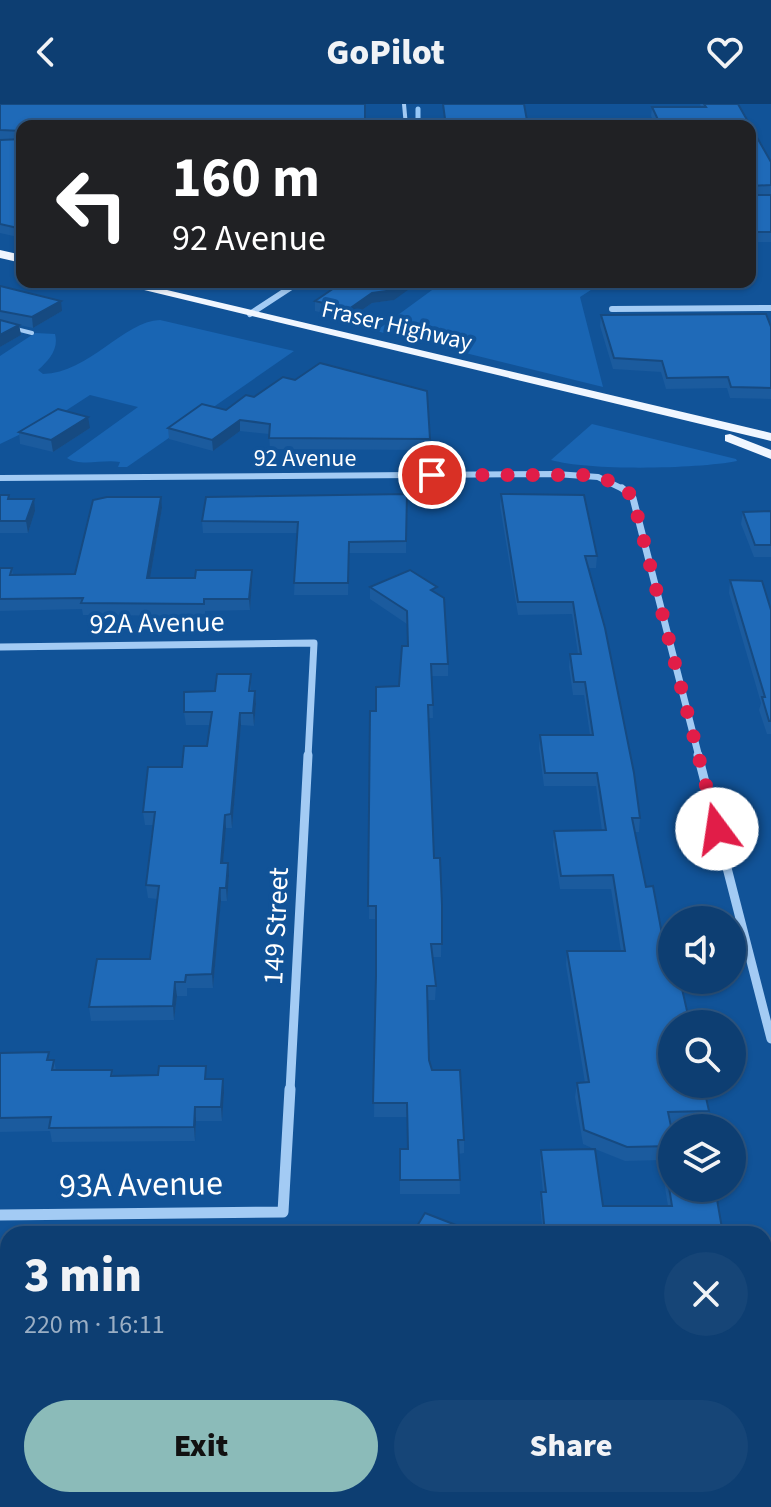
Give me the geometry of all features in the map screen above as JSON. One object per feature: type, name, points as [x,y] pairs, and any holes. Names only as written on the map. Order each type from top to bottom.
[{"type":"main road","name":"Fraser Highway","points":[[142,288],[771,437]]},
{"type":"main road","name":"Fraser Highway","points":[[667,412],[771,455]]},
{"type":"street","points":[[250,314],[290,288]]},
{"type":"street","points":[[612,309],[771,308]]},
{"type":"street","name":"92 Avenue","points":[[0,478],[556,474],[611,480],[626,489],[633,498],[771,1039]]},
{"type":"street","name":"92A Avenue","points":[[0,647],[314,643]]},
{"type":"street","name":"149 Street","points":[[283,1212],[314,643]]},
{"type":"street","name":"93A Avenue","points":[[0,1215],[283,1212]]},
{"type":"lane","points":[[0,325],[32,333]]},
{"type":"shaded area","points":[[435,288],[594,288],[580,297],[603,387],[376,331]]},
{"type":"shaded area","points":[[160,320],[294,351],[127,467],[118,467],[120,462],[79,462],[67,458],[138,407],[90,395],[56,417],[0,444],[0,356],[35,333],[55,334],[54,349],[38,370],[43,374],[60,371],[91,357],[133,329]]},
{"type":"shaded area","points":[[592,424],[737,461],[643,468],[590,466],[551,460]]},
{"type":"building","points":[[0,104],[365,104],[365,120],[16,120],[16,131],[0,130]]},
{"type":"building","points":[[443,104],[524,104],[527,120],[445,120]]},
{"type":"building","points":[[704,104],[738,104],[747,120],[658,120],[652,107],[706,107]]},
{"type":"building","points":[[756,136],[771,162],[771,185],[756,186]]},
{"type":"building","points":[[16,139],[16,228],[0,224],[0,140]]},
{"type":"building","points":[[756,195],[771,195],[771,232],[756,232]]},
{"type":"building","points":[[0,286],[61,301],[32,317],[0,311]]},
{"type":"building","points":[[334,288],[397,288],[372,293],[349,309],[315,301]]},
{"type":"building","points":[[766,314],[771,327],[771,388],[731,387],[728,377],[667,378],[662,361],[614,358],[601,315]]},
{"type":"building","points":[[0,320],[19,325],[0,335]]},
{"type":"building","points":[[320,363],[427,391],[430,439],[269,438],[270,424],[240,420],[212,440],[168,428],[202,404],[226,410],[246,395],[254,397],[283,377],[295,380]]},
{"type":"building","points":[[58,409],[88,417],[51,440],[19,432]]},
{"type":"building","points":[[407,494],[406,541],[349,542],[348,583],[294,583],[298,522],[202,521],[206,497]]},
{"type":"building","points":[[501,494],[584,495],[597,556],[585,556],[605,628],[634,773],[640,818],[632,818],[646,887],[653,886],[658,913],[658,994],[683,994],[687,1010],[658,1010],[658,1098],[706,1098],[709,1111],[658,1114],[658,1146],[627,1147],[584,1130],[577,1083],[589,1082],[567,951],[625,951],[613,875],[561,876],[554,831],[606,830],[597,773],[545,773],[540,735],[593,735],[585,682],[574,682],[570,654],[581,654],[573,602],[518,602]]},
{"type":"building","points":[[0,495],[9,495],[8,499],[34,499],[26,521],[0,521]]},
{"type":"building","points":[[161,497],[147,578],[195,578],[196,570],[252,570],[249,599],[204,599],[204,604],[81,603],[83,598],[0,599],[0,568],[12,568],[10,575],[75,574],[93,500]]},
{"type":"building","points":[[771,511],[771,545],[755,545],[743,512]]},
{"type":"building","points":[[410,570],[437,587],[431,590],[444,598],[448,664],[431,664],[433,705],[428,705],[434,858],[440,858],[442,905],[442,944],[431,944],[436,986],[427,986],[429,1060],[432,1070],[460,1070],[464,1140],[458,1140],[460,1180],[400,1180],[400,1149],[408,1149],[407,1103],[373,1103],[376,906],[368,906],[370,711],[376,711],[376,687],[399,686],[402,646],[408,646],[407,611],[370,587]]},
{"type":"building","points":[[730,580],[762,581],[771,610],[771,721],[762,697],[765,697]]},
{"type":"building","points":[[217,674],[251,674],[249,691],[255,691],[253,713],[240,713],[231,814],[225,815],[221,863],[228,863],[226,888],[220,888],[212,974],[186,975],[185,982],[175,982],[173,1006],[89,1007],[97,959],[150,959],[159,886],[146,885],[155,812],[143,812],[148,767],[182,767],[184,746],[207,746],[212,712],[184,712],[184,692],[215,691]]},
{"type":"building","points":[[49,1052],[47,1060],[54,1060],[52,1070],[112,1070],[111,1076],[158,1075],[159,1066],[206,1066],[205,1079],[223,1079],[221,1107],[195,1107],[194,1127],[49,1128],[51,1117],[0,1118],[0,1053]]},
{"type":"building","points":[[595,1149],[603,1206],[672,1206],[671,1202],[717,1202],[722,1226],[544,1226],[541,1192],[546,1192],[541,1150]]},
{"type":"building","points":[[425,1213],[458,1226],[417,1226]]},
{"type":"waterway","points":[[418,109],[418,118]]},
{"type":"route","points":[[432,475],[586,475],[611,480],[626,489],[633,498],[717,829]]}]
